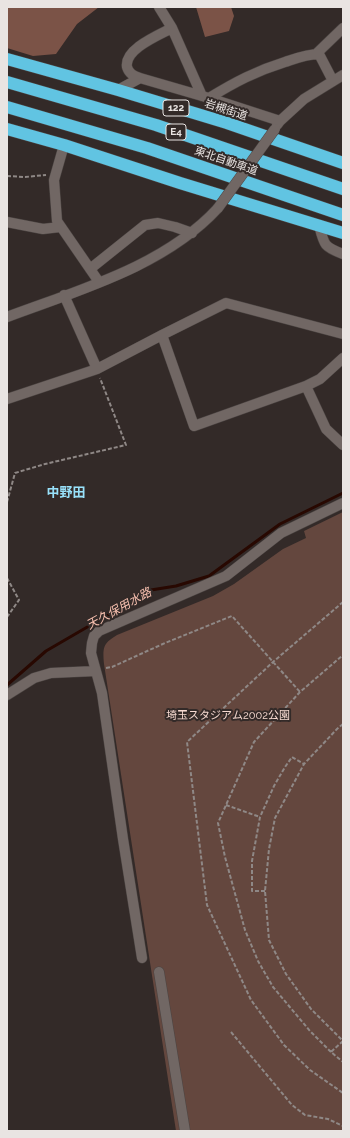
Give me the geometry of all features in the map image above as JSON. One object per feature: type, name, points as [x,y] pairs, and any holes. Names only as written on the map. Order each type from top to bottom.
[{"type":"highway","name":"岩槻街道","points":[[7,60],[118,90],[227,123],[343,163]]},
{"type":"highway","name":"東北自動車道","points":[[7,82],[156,125],[343,189]]},
{"type":"highway","name":"東北自動車道","points":[[7,107],[147,148],[343,215]]},
{"type":"highway","points":[[7,129],[64,145],[180,183],[343,232]]},
{"type":"street","points":[[159,7],[172,28],[205,97]]},
{"type":"street","points":[[172,28],[139,46],[129,56],[127,63],[128,71],[132,75],[205,97],[277,125]]},
{"type":"street","points":[[316,54],[343,28]]},
{"type":"street","points":[[205,97],[260,70],[309,54],[319,54],[333,81]]},
{"type":"street","points":[[7,317],[133,268],[172,247],[192,233],[208,220],[218,208],[277,125],[304,99],[343,75]]},
{"type":"street","points":[[118,90],[140,78]]},
{"type":"street","points":[[64,145],[54,180],[57,221],[99,282]]},
{"type":"street","points":[[7,222],[43,229],[60,227]]},
{"type":"street","points":[[90,269],[145,225],[158,223],[175,226],[192,233]]},
{"type":"street","points":[[320,225],[323,240],[329,249],[343,254]]},
{"type":"street","points":[[64,296],[97,369]]},
{"type":"street","points":[[7,399],[97,369],[162,334],[226,303],[343,334]]},
{"type":"street","points":[[162,334],[194,426],[306,386],[320,379],[343,358]]},
{"type":"street","points":[[306,386],[326,429],[343,445]]},
{"type":"street","points":[[142,958],[102,693],[91,654],[94,636],[99,631],[226,576],[281,533],[343,503]]},
{"type":"street","points":[[7,695],[34,678],[45,674],[96,671]]},
{"type":"street","points":[[159,972],[185,1131]]},
{"type":"path","points":[[7,176],[25,177],[56,174]]},
{"type":"path","points":[[7,502],[15,473],[45,464],[126,445],[97,369]]},
{"type":"path","points":[[7,578],[19,600],[7,617]]},
{"type":"path","points":[[343,602],[273,662],[187,742],[207,905],[251,1000],[284,1045],[310,1070],[343,1093]]},
{"type":"path","points":[[96,671],[112,667],[165,643],[232,616],[300,692]]},
{"type":"path","points":[[343,655],[300,692],[254,742],[218,823],[225,857],[245,930],[258,960],[273,988],[310,1031],[343,1062]]},
{"type":"path","points":[[331,1052],[343,1041],[311,1009],[286,974],[269,940],[265,891],[269,850],[275,818],[304,764],[343,724]]},
{"type":"path","points":[[265,891],[252,891],[252,862],[260,817],[278,780],[292,757],[304,764]]},
{"type":"path","points":[[226,805],[260,817]]},
{"type":"path","points":[[231,1032],[292,1105],[305,1115],[328,1119],[343,1126]]},
{"type":"green space","name":"埼玉スタジアム2002公園","points":[[343,512],[343,1131],[176,1131],[104,664],[104,647],[108,641],[117,635],[213,596],[234,584],[283,549],[306,538],[304,531]]},
{"type":"shaded area","points":[[7,7],[99,7],[77,24],[56,54],[33,56],[7,48]]},
{"type":"shaded area","points":[[196,7],[231,7],[234,16],[229,31],[205,37]]},
{"type":"waterway","name":"天久保用水路","points":[[7,685],[46,651],[151,590],[176,586],[209,576],[280,524],[343,493]]},
{"type":"district","name":"中野田","points":[[66,493]]}]
